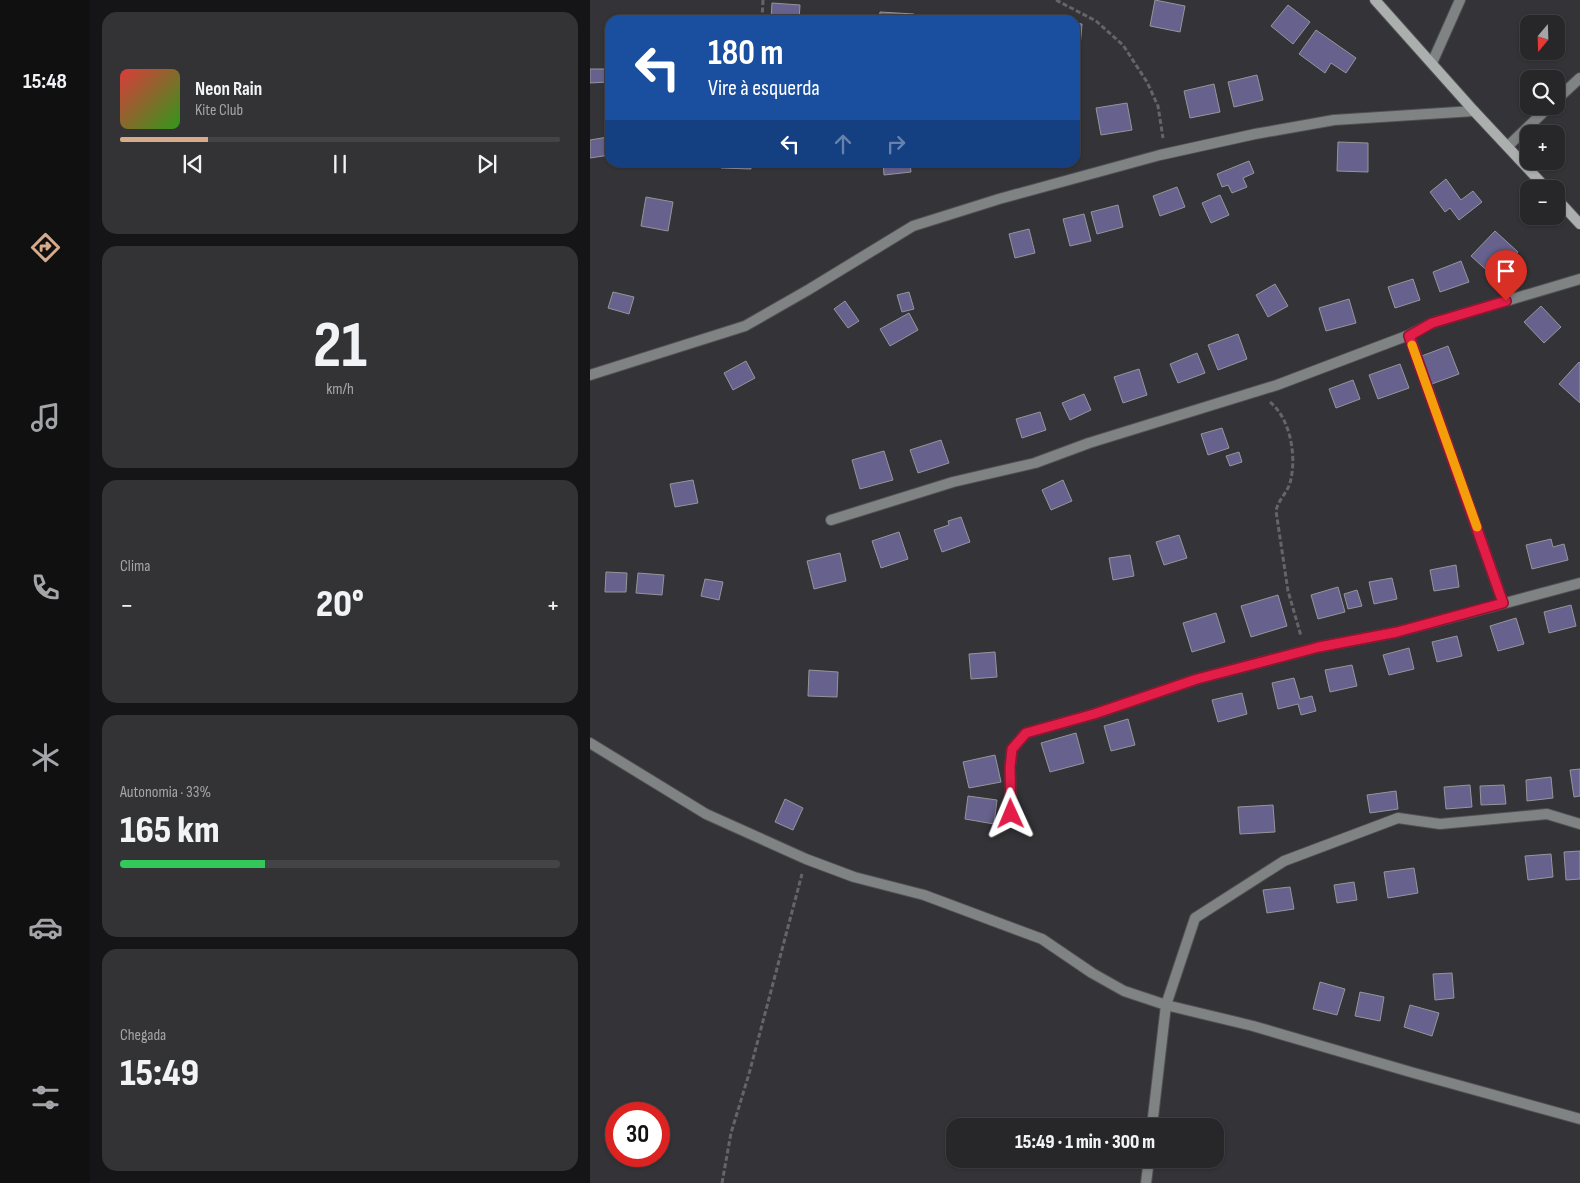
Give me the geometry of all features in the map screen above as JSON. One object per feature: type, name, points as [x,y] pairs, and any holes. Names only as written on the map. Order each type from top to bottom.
[{"type":"main road","points":[[1375,0],[1474,111],[1540,180]]},
{"type":"main road","points":[[1565,208],[1580,224]]},
{"type":"street","points":[[1432,63],[1460,0]]},
{"type":"street","points":[[1565,92],[1580,78]]},
{"type":"street","points":[[590,375],[745,326],[913,226],[999,198],[1160,155],[1255,134],[1334,120],[1474,111]]},
{"type":"street","points":[[1508,146],[1541,115]]},
{"type":"street","points":[[831,520],[953,482],[1036,462],[1089,442],[1256,392],[1409,336],[1432,323],[1580,279]]},
{"type":"street","points":[[1409,336],[1503,603]]},
{"type":"street","points":[[1011,814],[1010,767],[1012,749],[1026,733],[1094,714],[1197,679],[1306,651],[1397,632],[1580,582]]},
{"type":"street","points":[[590,743],[706,814],[806,859],[854,877],[924,895],[1042,939],[1092,973],[1124,991],[1166,1005],[1253,1026],[1414,1073],[1580,1118]]},
{"type":"street","points":[[1153,1118],[1166,1005],[1195,918],[1284,861],[1398,818],[1440,824],[1547,814],[1580,824]]},
{"type":"street","points":[[1146,1183],[1148,1168]]},
{"type":"path","points":[[762,15],[763,0]]},
{"type":"path","points":[[1056,0],[1096,21],[1123,45],[1147,82],[1158,106],[1163,138],[1160,155]]},
{"type":"path","points":[[1256,392],[1279,412],[1289,437],[1292,453],[1292,472],[1290,483],[1276,511],[1279,519],[1281,548],[1288,591],[1306,651]]},
{"type":"path","points":[[722,1183],[731,1133],[749,1074],[806,859]]},
{"type":"building","points":[[1155,0],[1185,6],[1180,32],[1150,26]]},
{"type":"building","points":[[772,3],[800,5],[799,15],[771,15]]},
{"type":"building","points":[[1288,5],[1310,22],[1293,44],[1271,26]]},
{"type":"building","points":[[880,12],[914,14],[914,15],[880,15]]},
{"type":"building","points":[[1080,24],[1082,24],[1080,47]]},
{"type":"building","points":[[1316,30],[1356,58],[1346,73],[1331,63],[1325,73],[1299,54]]},
{"type":"building","points":[[590,69],[605,69],[605,82],[590,83]]},
{"type":"building","points":[[1257,75],[1263,100],[1234,107],[1228,82]]},
{"type":"building","points":[[1214,84],[1220,112],[1190,118],[1184,91]]},
{"type":"building","points":[[1127,103],[1132,130],[1101,135],[1096,108]]},
{"type":"building","points":[[605,138],[605,156],[590,158],[590,140]]},
{"type":"building","points":[[1338,142],[1368,143],[1368,172],[1337,171]]},
{"type":"building","points":[[1249,161],[1254,173],[1243,178],[1247,187],[1232,193],[1228,185],[1222,187],[1217,174]]},
{"type":"building","points":[[751,167],[751,169],[721,168]]},
{"type":"building","points":[[883,167],[910,167],[911,172],[884,175]]},
{"type":"building","points":[[1446,179],[1461,200],[1473,191],[1482,202],[1459,220],[1450,208],[1445,212],[1430,192]]},
{"type":"building","points":[[1177,187],[1185,207],[1160,216],[1153,196]]},
{"type":"building","points":[[1220,195],[1229,215],[1211,223],[1202,203]]},
{"type":"building","points":[[646,197],[673,202],[668,231],[641,226]]},
{"type":"building","points":[[1118,205],[1123,227],[1097,234],[1091,212]]},
{"type":"building","points":[[1084,214],[1091,241],[1070,246],[1063,219]]},
{"type":"building","points":[[1029,229],[1035,253],[1015,258],[1009,234]]},
{"type":"building","points":[[1495,231],[1518,252],[1494,277],[1471,256]]},
{"type":"building","points":[[1461,261],[1469,282],[1440,292],[1433,272]]},
{"type":"building","points":[[1413,279],[1420,300],[1395,308],[1388,287]]},
{"type":"building","points":[[1275,284],[1288,306],[1268,317],[1256,295]]},
{"type":"building","points":[[613,292],[634,297],[629,314],[608,308]]},
{"type":"building","points":[[909,292],[914,309],[902,312],[897,295]]},
{"type":"building","points":[[1349,299],[1356,323],[1326,331],[1319,308]]},
{"type":"building","points":[[845,301],[859,321],[848,328],[834,309]]},
{"type":"building","points":[[1541,306],[1561,327],[1544,343],[1524,322]]},
{"type":"building","points":[[909,313],[918,330],[890,346],[880,329]]},
{"type":"building","points":[[1238,334],[1247,359],[1218,370],[1208,345]]},
{"type":"building","points":[[1448,346],[1459,374],[1429,385],[1419,357]]},
{"type":"building","points":[[1197,353],[1205,373],[1178,383],[1170,364]]},
{"type":"building","points":[[746,361],[755,378],[733,390],[724,373]]},
{"type":"building","points":[[1580,363],[1580,403],[1559,384]]},
{"type":"building","points":[[1400,364],[1409,388],[1378,399],[1369,375]]},
{"type":"building","points":[[1139,369],[1147,395],[1123,403],[1114,377]]},
{"type":"building","points":[[1353,380],[1360,399],[1336,408],[1329,389]]},
{"type":"building","points":[[1084,394],[1091,410],[1070,420],[1062,403]]},
{"type":"building","points":[[1040,412],[1046,430],[1022,438],[1016,419]]},
{"type":"building","points":[[1222,428],[1229,448],[1208,455],[1201,434]]},
{"type":"building","points":[[941,440],[949,463],[918,473],[910,450]]},
{"type":"building","points":[[884,451],[893,480],[860,489],[852,460]]},
{"type":"building","points":[[1239,452],[1242,462],[1230,466],[1226,456]]},
{"type":"building","points":[[693,480],[698,503],[675,507],[670,484]]},
{"type":"building","points":[[1063,480],[1072,501],[1051,510],[1042,490]]},
{"type":"building","points":[[961,517],[970,542],[942,552],[934,530],[949,525],[948,521]]},
{"type":"building","points":[[899,532],[908,559],[881,568],[872,541]]},
{"type":"building","points":[[1179,535],[1187,558],[1164,565],[1156,542]]},
{"type":"building","points":[[1551,539],[1553,547],[1564,544],[1568,560],[1532,569],[1526,545]]},
{"type":"building","points":[[840,553],[846,581],[814,589],[807,561]]},
{"type":"building","points":[[1130,555],[1134,576],[1113,580],[1109,558]]},
{"type":"building","points":[[1456,565],[1459,587],[1434,591],[1430,570]]},
{"type":"building","points":[[606,572],[627,573],[626,592],[605,592]]},
{"type":"building","points":[[638,573],[664,575],[662,595],[636,593]]},
{"type":"building","points":[[1392,578],[1397,599],[1374,604],[1369,582]]},
{"type":"building","points":[[705,579],[723,582],[719,600],[701,596]]},
{"type":"building","points":[[1338,587],[1345,612],[1318,619],[1311,595]]},
{"type":"building","points":[[1357,590],[1362,606],[1348,609],[1344,594]]},
{"type":"building","points":[[1278,595],[1287,626],[1251,637],[1241,606]]},
{"type":"building","points":[[1571,605],[1576,626],[1549,633],[1544,612]]},
{"type":"building","points":[[1216,613],[1225,642],[1192,652],[1183,623]]},
{"type":"building","points":[[1516,618],[1524,644],[1498,651],[1490,626]]},
{"type":"building","points":[[1457,636],[1462,656],[1437,662],[1432,642]]},
{"type":"building","points":[[1409,648],[1414,669],[1389,675],[1383,655]]},
{"type":"building","points":[[995,652],[997,677],[971,679],[969,654]]},
{"type":"building","points":[[1352,665],[1357,686],[1330,692],[1325,670]]},
{"type":"building","points":[[809,670],[838,672],[837,697],[808,696]]},
{"type":"building","points":[[1294,678],[1300,699],[1312,696],[1316,711],[1301,715],[1298,704],[1278,709],[1272,683]]},
{"type":"building","points":[[1242,693],[1247,714],[1218,722],[1212,700]]},
{"type":"building","points":[[1128,719],[1135,745],[1111,751],[1104,726]]},
{"type":"building","points":[[1076,733],[1084,763],[1050,772],[1041,743]]},
{"type":"building","points":[[995,755],[1001,782],[969,788],[963,762]]},
{"type":"building","points":[[1580,769],[1580,796],[1574,797],[1570,770]]},
{"type":"building","points":[[1551,777],[1553,798],[1527,801],[1526,780]]},
{"type":"building","points":[[1470,785],[1472,807],[1446,809],[1444,787]]},
{"type":"building","points":[[1504,785],[1506,804],[1481,805],[1480,786]]},
{"type":"building","points":[[1396,791],[1398,809],[1370,813],[1367,795]]},
{"type":"building","points":[[968,796],[997,800],[994,824],[965,819]]},
{"type":"building","points":[[785,799],[803,808],[793,830],[775,822]]},
{"type":"building","points":[[1273,805],[1275,832],[1240,834],[1238,807]]},
{"type":"building","points":[[1580,851],[1580,879],[1566,880],[1564,852]]},
{"type":"building","points":[[1551,854],[1553,877],[1528,880],[1525,856]]},
{"type":"building","points":[[1414,868],[1418,893],[1388,898],[1384,872]]},
{"type":"building","points":[[1354,882],[1357,900],[1337,903],[1334,885]]},
{"type":"building","points":[[1290,887],[1294,909],[1267,913],[1263,890]]},
{"type":"building","points":[[1452,973],[1454,998],[1435,1000],[1433,974]]},
{"type":"building","points":[[1320,982],[1345,989],[1337,1015],[1313,1009]]},
{"type":"building","points":[[1360,992],[1384,997],[1380,1021],[1355,1016]]},
{"type":"building","points":[[1410,1005],[1439,1013],[1432,1036],[1404,1027]]},
{"type":"slow traffic","points":[[1412,345],[1477,527]]},
{"type":"route","points":[[1011,814],[1010,767],[1012,749],[1026,733],[1094,714],[1197,679],[1319,647],[1397,632],[1503,603],[1409,336],[1432,323],[1506,301]]}]
